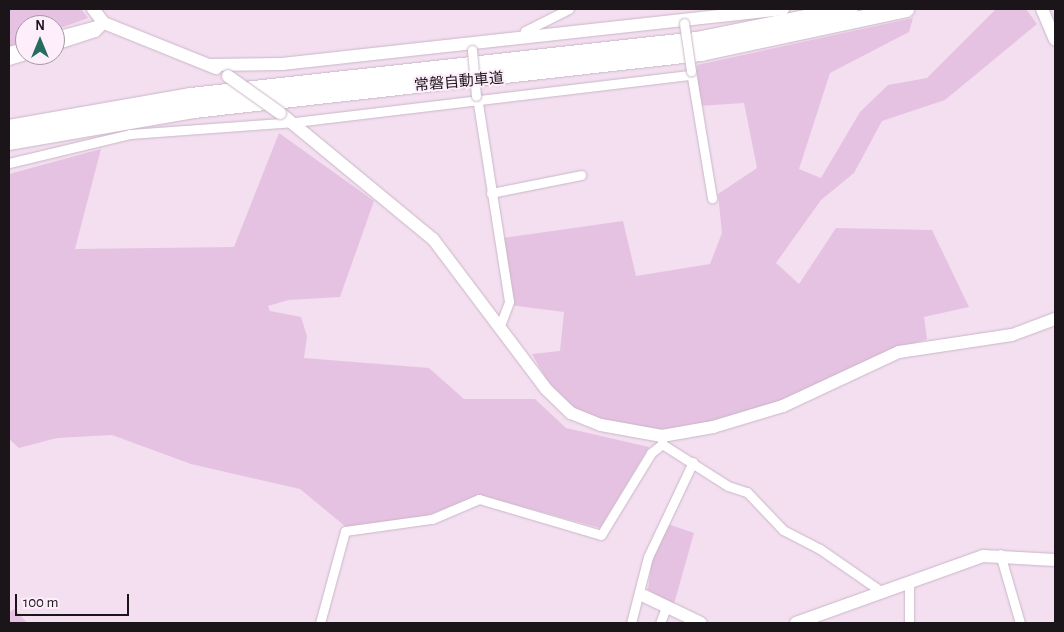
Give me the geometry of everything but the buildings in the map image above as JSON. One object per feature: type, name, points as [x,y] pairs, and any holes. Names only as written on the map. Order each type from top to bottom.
[{"type":"highway","name":"常磐自動車道","points":[[9,128],[191,96],[687,42],[850,9]]},
{"type":"highway","name":"常磐自動車道","points":[[9,142],[118,121],[624,64],[882,16],[906,9]]},
{"type":"highway","points":[[9,152],[118,121]]},
{"type":"street","points":[[93,9],[104,23],[211,65],[295,122],[433,239],[500,326],[546,390],[571,414],[642,436],[662,440],[714,428],[783,406],[899,352],[1012,335],[1055,319]]},
{"type":"street","points":[[523,38],[525,31],[569,9]]},
{"type":"street","points":[[211,65],[282,64],[472,46],[523,38],[684,21],[710,12],[783,9]]},
{"type":"street","points":[[1042,9],[1055,39]]},
{"type":"street","points":[[684,21],[712,198]]},
{"type":"street","points":[[65,33],[104,23]]},
{"type":"street","points":[[65,42],[96,32],[104,23]]},
{"type":"street","points":[[472,46],[477,99],[509,302],[500,326]]},
{"type":"street","points":[[9,163],[130,134],[295,122],[691,73]]},
{"type":"street","points":[[491,193],[581,175]]},
{"type":"street","points":[[662,440],[728,486],[747,492],[783,530],[820,549],[882,592]]},
{"type":"street","points":[[320,623],[345,531],[432,519],[479,499],[601,535],[651,453],[662,440]]},
{"type":"street","points":[[631,623],[642,595],[648,557],[692,462]]},
{"type":"street","points":[[796,623],[971,559],[1000,554],[1055,560]]},
{"type":"street","points":[[1000,554],[1020,623]]},
{"type":"street","points":[[908,582],[909,623]]},
{"type":"street","points":[[642,595],[701,623]]},
{"type":"street","points":[[660,623],[666,607]]},
{"type":"shaded area","points":[[9,9],[81,9],[88,18],[65,26],[65,15],[15,15],[15,45],[9,47]]},
{"type":"shaded area","points":[[996,9],[1026,9],[1037,24],[945,100],[882,121],[854,173],[821,200],[776,263],[799,284],[836,228],[932,230],[969,307],[924,317],[927,339],[896,349],[782,401],[713,424],[661,431],[603,421],[573,408],[549,384],[532,354],[560,351],[564,312],[509,305],[503,238],[623,221],[636,276],[710,264],[722,233],[718,194],[757,168],[744,103],[698,106],[697,65],[913,18],[909,32],[830,73],[799,169],[821,178],[860,112],[888,85],[927,78]]},
{"type":"shaded area","points":[[279,133],[374,201],[340,297],[289,300],[268,306],[270,311],[301,317],[307,336],[304,358],[429,368],[464,399],[535,399],[566,428],[649,447],[600,528],[480,495],[429,515],[346,527],[300,489],[191,464],[112,435],[57,438],[19,448],[9,439],[9,174],[101,149],[75,249],[234,247]]},
{"type":"shaded area","points":[[668,524],[694,533],[674,604],[648,590],[652,558]]},
{"type":"shaded area","points":[[15,609],[27,623],[9,623],[9,612]]}]
